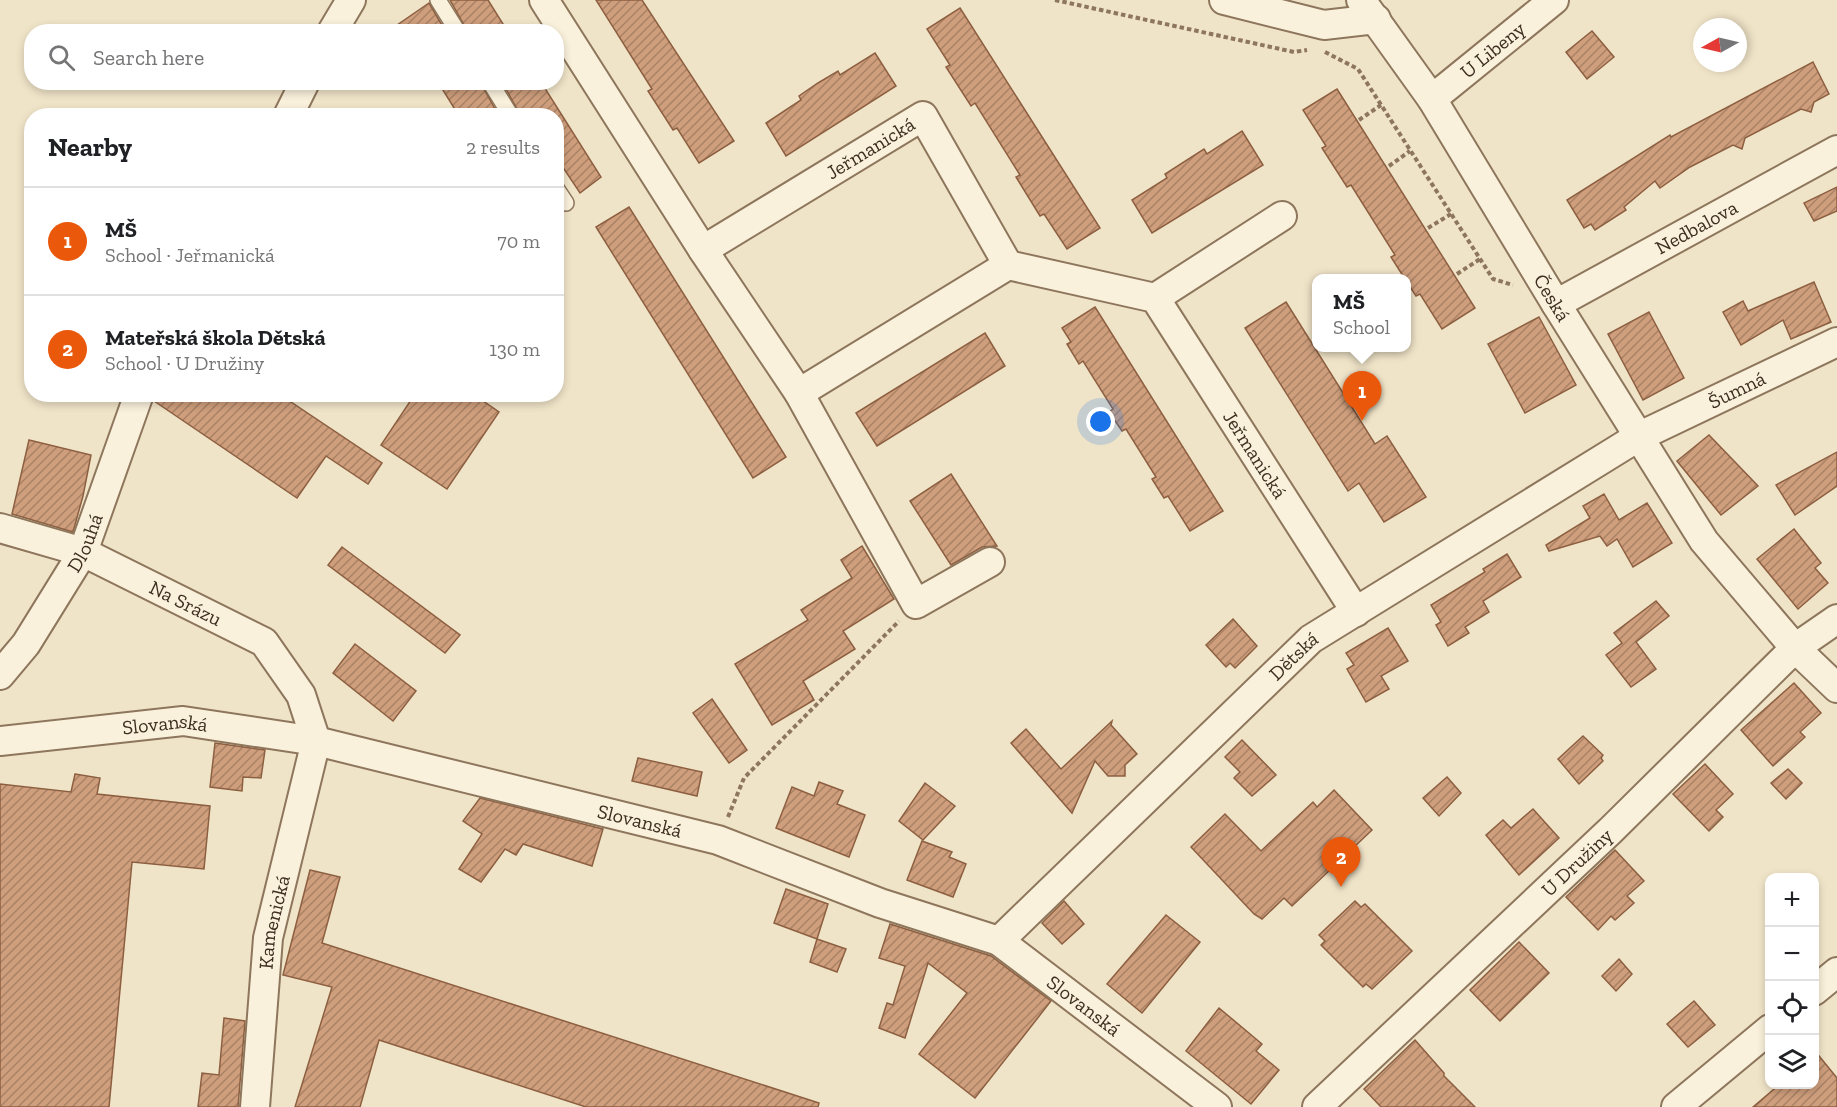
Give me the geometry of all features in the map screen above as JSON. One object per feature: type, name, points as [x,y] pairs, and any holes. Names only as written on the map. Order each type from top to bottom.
[{"type":"street","points":[[338,24],[351,0]]},
{"type":"street","points":[[544,0],[559,24]]},
{"type":"street","name":"Česká","points":[[1224,0],[1324,25],[1368,10],[1432,99],[1556,304],[1704,541],[1795,648],[1837,688]]},
{"type":"street","name":"U Libeny","points":[[1432,99],[1554,0]]},
{"type":"street","points":[[564,31],[703,250],[799,393],[916,604],[990,562]]},
{"type":"street","points":[[292,108],[301,90]]},
{"type":"street","name":"Jeřmanická","points":[[703,250],[923,116],[1008,265]]},
{"type":"street","name":"Nedbalova","points":[[1556,304],[1837,150]]},
{"type":"street","points":[[799,393],[1008,265],[1155,298],[1282,216]]},
{"type":"street","name":"Jeřmanická","points":[[1155,298],[1356,612]]},
{"type":"street","name":"Šumná","points":[[1638,437],[1837,342]]},
{"type":"street","name":"Dlouhá","points":[[0,675],[26,644],[83,552],[136,402]]},
{"type":"street","name":"Dětská","points":[[999,941],[1311,639],[1638,437]]},
{"type":"street","name":"Na Srázu","points":[[0,528],[83,552],[264,642],[302,695],[316,741]]},
{"type":"street","name":"U Družiny","points":[[1317,1107],[1610,831],[1795,648],[1837,619]]},
{"type":"street","name":"Slovanská","points":[[0,741],[183,721],[316,741],[718,840],[880,903],[999,941],[1217,1107]]},
{"type":"street","name":"Kamenická","points":[[255,1107],[268,938],[316,741]]},
{"type":"street","points":[[1819,988],[1837,972]]},
{"type":"street","points":[[1676,1107],[1765,1033]]},
{"type":"lane","points":[[438,0],[453,24]]},
{"type":"lane","points":[[495,90],[506,108]]},
{"type":"path","points":[[1055,0],[1294,52],[1316,48],[1358,69],[1492,279],[1520,287]]},
{"type":"path","points":[[1359,120],[1382,105]]},
{"type":"path","points":[[1389,166],[1411,151]]},
{"type":"path","points":[[1428,228],[1451,214]]},
{"type":"path","points":[[1457,274],[1480,259]]},
{"type":"path","points":[[718,840],[744,778],[916,604]]},
{"type":"building","points":[[450,0],[488,0],[503,24],[464,24]]},
{"type":"building","points":[[596,0],[642,0],[734,141],[699,163],[677,128],[673,130],[648,91],[652,89]]},
{"type":"building","points":[[429,3],[441,24],[399,24]]},
{"type":"building","points":[[960,8],[1100,228],[1067,249],[1044,214],[1040,216],[1016,177],[1020,175],[975,103],[971,106],[946,67],[950,65],[927,29]]},
{"type":"building","points":[[1592,31],[1614,57],[1587,79],[1566,52]]},
{"type":"building","points":[[875,53],[896,86],[786,156],[766,123],[801,100],[799,96],[818,83],[838,71],[840,75]]},
{"type":"building","points":[[1813,62],[1829,94],[1814,102],[1811,112],[1801,109],[1745,138],[1742,149],[1733,145],[1690,167],[1660,188],[1655,181],[1624,207],[1626,210],[1595,230],[1591,224],[1584,228],[1567,200],[1670,135],[1671,137]]},
{"type":"building","points":[[1337,89],[1475,308],[1442,329],[1420,294],[1416,296],[1411,288],[1411,274],[1402,274],[1391,257],[1395,255],[1351,185],[1347,187],[1322,148],[1326,146],[1303,110]]},
{"type":"building","points":[[443,90],[484,90],[495,108],[454,108]]},
{"type":"building","points":[[506,90],[546,90],[557,108],[517,108]]},
{"type":"building","points":[[564,118],[601,177],[580,193],[564,169]]},
{"type":"building","points":[[1242,131],[1263,165],[1152,233],[1132,200],[1167,178],[1165,174],[1204,149],[1207,154]]},
{"type":"building","points":[[1837,187],[1837,211],[1814,221],[1804,203]]},
{"type":"building","points":[[629,207],[786,457],[753,478],[596,227]]},
{"type":"building","points":[[1814,282],[1831,322],[1791,339],[1783,320],[1741,345],[1723,312],[1743,301],[1748,311]]},
{"type":"building","points":[[1286,302],[1312,343],[1312,352],[1317,352],[1375,444],[1387,436],[1426,497],[1384,522],[1359,483],[1348,491],[1245,328]]},
{"type":"building","points":[[1095,307],[1223,511],[1190,531],[1168,496],[1164,498],[1152,479],[1156,477],[1126,429],[1122,431],[1109,412],[1113,409],[1083,361],[1079,364],[1067,344],[1071,342],[1062,328]]},
{"type":"building","points":[[1649,312],[1684,378],[1643,400],[1608,334]]},
{"type":"building","points":[[1539,317],[1576,385],[1525,413],[1488,344]]},
{"type":"building","points":[[985,333],[1005,366],[877,446],[856,413]]},
{"type":"building","points":[[155,402],[291,402],[382,463],[368,484],[326,456],[297,498]]},
{"type":"building","points":[[410,402],[485,402],[499,412],[447,489],[381,445]]},
{"type":"building","points":[[1709,435],[1758,486],[1721,515],[1677,461]]},
{"type":"building","points":[[29,440],[91,455],[73,532],[12,514]]},
{"type":"building","points":[[1837,452],[1837,486],[1795,515],[1776,485]]},
{"type":"building","points":[[951,474],[997,546],[982,547],[951,565],[910,501]]},
{"type":"building","points":[[1604,494],[1619,520],[1647,503],[1672,543],[1633,567],[1617,539],[1607,546],[1600,536],[1549,551],[1546,545],[1590,518],[1583,506]]},
{"type":"building","points":[[1794,529],[1821,563],[1815,568],[1828,583],[1798,609],[1757,559]]},
{"type":"building","points":[[862,546],[894,599],[843,631],[855,649],[803,681],[814,700],[772,725],[735,664],[808,620],[801,610],[852,578],[841,560]]},
{"type":"building","points":[[342,547],[460,635],[445,653],[328,565]]},
{"type":"building","points":[[1507,554],[1521,577],[1483,601],[1489,612],[1465,627],[1469,633],[1448,646],[1436,625],[1441,622],[1431,605],[1485,572],[1483,569]]},
{"type":"building","points":[[1656,601],[1669,616],[1636,642],[1656,669],[1631,687],[1606,655],[1622,643],[1614,633]]},
{"type":"building","points":[[1233,619],[1257,646],[1235,668],[1230,663],[1226,667],[1206,645]]},
{"type":"building","points":[[1388,628],[1408,661],[1381,676],[1389,689],[1366,702],[1347,669],[1354,665],[1346,653]]},
{"type":"building","points":[[355,644],[416,691],[393,721],[333,673]]},
{"type":"building","points":[[1794,683],[1821,713],[1800,732],[1805,737],[1773,766],[1741,730]]},
{"type":"building","points":[[712,699],[747,750],[729,763],[693,713]]},
{"type":"building","points":[[1112,721],[1111,725],[1137,754],[1125,765],[1125,776],[1108,776],[1095,761],[1072,813],[1011,743],[1026,729],[1061,769]]},
{"type":"building","points":[[1583,736],[1603,755],[1601,758],[1603,761],[1579,784],[1558,759]]},
{"type":"building","points":[[1242,740],[1276,775],[1252,796],[1234,778],[1240,772],[1225,757]]},
{"type":"building","points":[[215,743],[265,750],[261,778],[243,777],[242,791],[210,787]]},
{"type":"building","points":[[638,758],[702,772],[697,796],[632,781]]},
{"type":"building","points":[[1705,764],[1733,794],[1716,810],[1723,817],[1709,831],[1673,794]]},
{"type":"building","points":[[1788,769],[1802,783],[1786,799],[1771,783]]},
{"type":"building","points":[[75,774],[100,778],[97,794],[210,806],[204,869],[132,862],[109,1107],[0,1107],[0,784],[71,792]]},
{"type":"building","points":[[1447,777],[1461,793],[1439,816],[1423,798]]},
{"type":"building","points":[[819,782],[843,791],[837,804],[865,815],[849,857],[776,828],[792,787],[814,796]]},
{"type":"building","points":[[925,783],[955,806],[923,840],[899,821]]},
{"type":"building","points":[[1334,790],[1372,830],[1292,906],[1284,898],[1262,919],[1254,914],[1191,847],[1225,814],[1261,851],[1313,802],[1317,807]]},
{"type":"building","points":[[480,798],[603,829],[592,866],[523,844],[516,855],[505,849],[481,882],[459,869],[482,834],[463,821]]},
{"type":"building","points":[[1533,809],[1559,838],[1519,875],[1486,835],[1503,820],[1511,828]]},
{"type":"building","points":[[922,841],[952,852],[949,857],[966,864],[953,897],[907,880]]},
{"type":"building","points":[[1615,850],[1644,881],[1627,896],[1634,903],[1615,920],[1611,916],[1598,930],[1566,897]]},
{"type":"building","points":[[310,870],[340,877],[322,943],[819,1103],[818,1107],[586,1107],[379,1040],[360,1107],[295,1107],[332,987],[283,975]]},
{"type":"building","points":[[786,889],[828,904],[817,939],[774,923]]},
{"type":"building","points":[[1064,901],[1084,924],[1062,944],[1042,923]]},
{"type":"building","points":[[1355,901],[1361,907],[1365,904],[1412,951],[1372,989],[1366,984],[1363,987],[1321,945],[1325,941],[1319,935]]},
{"type":"building","points":[[1166,915],[1200,942],[1142,1013],[1107,984]]},
{"type":"building","points":[[890,924],[991,956],[1051,1001],[975,1098],[919,1054],[967,993],[928,963],[905,1038],[879,1028],[887,1003],[893,1005],[905,966],[879,958]]},
{"type":"building","points":[[817,939],[846,949],[837,972],[810,962]]},
{"type":"building","points":[[1519,942],[1549,973],[1500,1021],[1470,990]]},
{"type":"building","points":[[1619,959],[1632,974],[1616,991],[1602,976]]},
{"type":"building","points":[[1694,1001],[1715,1025],[1688,1047],[1667,1024]]},
{"type":"building","points":[[1219,1008],[1262,1044],[1256,1051],[1279,1070],[1251,1104],[1186,1051]]},
{"type":"building","points":[[224,1018],[245,1021],[238,1107],[198,1107],[202,1073],[219,1075]]},
{"type":"building","points":[[1415,1040],[1444,1073],[1444,1076],[1475,1107],[1381,1107],[1364,1089]]},
{"type":"building","points":[[1819,1056],[1837,1078],[1837,1107],[1753,1107],[1774,1089],[1819,1089]]},
{"type":"place","name":"MŠ","points":[[1362,421]]},
{"type":"place","name":"Mateřská škola Dětská","points":[[1341,887]]}]
